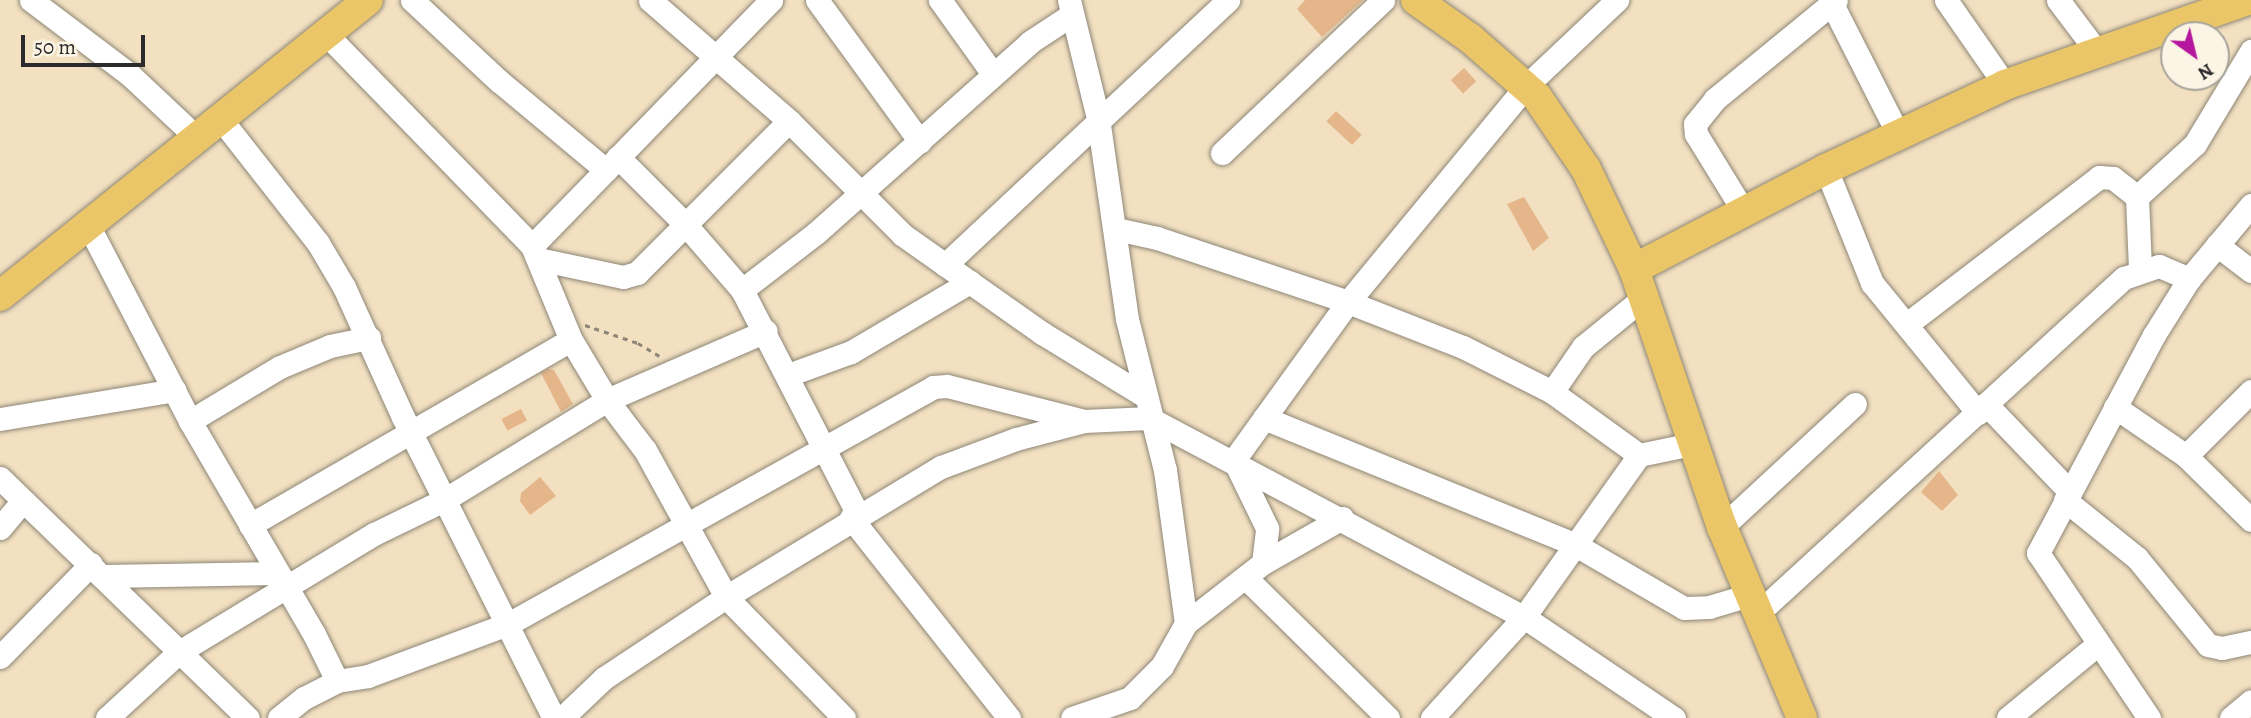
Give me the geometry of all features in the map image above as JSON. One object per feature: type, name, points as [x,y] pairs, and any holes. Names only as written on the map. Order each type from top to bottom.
[{"type":"main road","points":[[0,296],[368,0]]},
{"type":"main road","points":[[1416,0],[1525,87],[1586,169],[1633,269],[1722,527],[1802,718]]},
{"type":"main road","points":[[1633,269],[1826,169],[2005,85],[2248,0]]},
{"type":"street","points":[[31,0],[130,75],[197,138]]},
{"type":"street","points":[[412,0],[499,82],[612,163],[685,224],[742,290],[766,331],[854,517],[1009,718]]},
{"type":"street","points":[[650,0],[716,61],[789,121],[902,235],[1147,407],[1234,460],[1524,617],[1674,718]]},
{"type":"street","points":[[535,253],[612,163],[716,61],[771,0]]},
{"type":"street","points":[[817,0],[920,142]]},
{"type":"street","points":[[940,0],[993,74]]},
{"type":"street","points":[[945,265],[1098,118],[1228,0]]},
{"type":"street","points":[[1222,153],[1383,0]]},
{"type":"street","points":[[1234,460],[1348,302],[1525,87],[1617,0]]},
{"type":"street","points":[[1946,0],[2005,85]]},
{"type":"street","points":[[2058,0],[2098,52]]},
{"type":"street","points":[[1744,212],[1696,134],[1695,124],[1715,99],[1833,1],[1898,134]]},
{"type":"street","points":[[742,290],[861,193],[1070,7],[1098,118],[1127,319],[1175,523],[1186,623]]},
{"type":"street","points":[[326,34],[535,253],[568,329],[607,400],[645,450],[684,526],[726,597],[844,718]]},
{"type":"street","points":[[2137,197],[2195,144],[2218,113],[2251,51]]},
{"type":"street","points":[[220,118],[318,243],[369,338],[444,500],[554,718]]},
{"type":"street","points":[[535,253],[623,276],[637,273],[789,121]]},
{"type":"street","points":[[1826,169],[1866,272],[1907,324],[1982,409],[2067,496],[2137,558],[2208,645],[2222,648],[2251,642]]},
{"type":"street","points":[[1907,324],[2099,177],[2113,178],[2137,197],[2140,269]]},
{"type":"street","points":[[2148,718],[2038,553],[2115,407],[2189,279],[2251,205]]},
{"type":"street","points":[[88,225],[190,421],[337,681]]},
{"type":"street","points":[[1116,229],[1157,238],[1348,302],[1463,347],[1552,392],[1639,455]]},
{"type":"street","points":[[2217,245],[2251,271]]},
{"type":"street","points":[[1264,418],[1574,544],[1684,608],[1753,604],[1982,409],[2124,278],[2140,269],[2159,266],[2189,279]]},
{"type":"street","points":[[788,376],[851,352],[970,282]]},
{"type":"street","points":[[1552,392],[1583,347],[1643,298]]},
{"type":"street","points":[[250,525],[411,432],[568,329]]},
{"type":"street","points":[[107,718],[179,652],[282,580],[444,500],[607,400],[677,367],[766,331]]},
{"type":"street","points":[[190,421],[280,367],[330,346],[369,338]]},
{"type":"street","points":[[279,718],[304,698],[337,681],[368,676],[508,624],[823,447],[940,385],[1084,421]]},
{"type":"street","points":[[0,419],[175,390]]},
{"type":"street","points":[[2186,456],[2251,391]]},
{"type":"street","points":[[1722,527],[1855,404]]},
{"type":"street","points":[[562,718],[604,678],[726,597],[854,517],[941,467],[1016,439],[1147,407]]},
{"type":"street","points":[[2115,407],[2186,456],[2249,514]]},
{"type":"street","points":[[1432,718],[1524,617],[1639,455],[1692,444]]},
{"type":"street","points":[[1234,460],[1267,528],[1255,571]]},
{"type":"street","points":[[0,478],[248,718]]},
{"type":"street","points":[[0,528],[23,501]]},
{"type":"street","points":[[1072,718],[1131,708],[1162,666],[1186,623],[1255,571],[1342,519]]},
{"type":"street","points":[[0,657],[97,570],[282,580]]},
{"type":"street","points":[[1255,571],[1388,718]]},
{"type":"street","points":[[2008,718],[2098,644]]},
{"type":"street","points":[[2231,718],[2251,701]]},
{"type":"path","points":[[568,329],[638,343],[677,367]]},
{"type":"building","points":[[1305,0],[1363,0],[1322,37],[1297,9]]},
{"type":"building","points":[[1464,68],[1476,81],[1463,93],[1451,80]]},
{"type":"building","points":[[1336,111],[1362,135],[1352,145],[1326,121]]},
{"type":"building","points":[[1524,197],[1549,238],[1533,251],[1507,204]]},
{"type":"building","points":[[548,369],[554,370],[573,404],[561,412],[541,373]]},
{"type":"building","points":[[521,409],[527,421],[507,431],[501,419]]},
{"type":"building","points":[[1939,471],[1958,495],[1942,511],[1921,492]]},
{"type":"building","points":[[540,477],[556,496],[530,515],[520,501],[521,493]]}]
